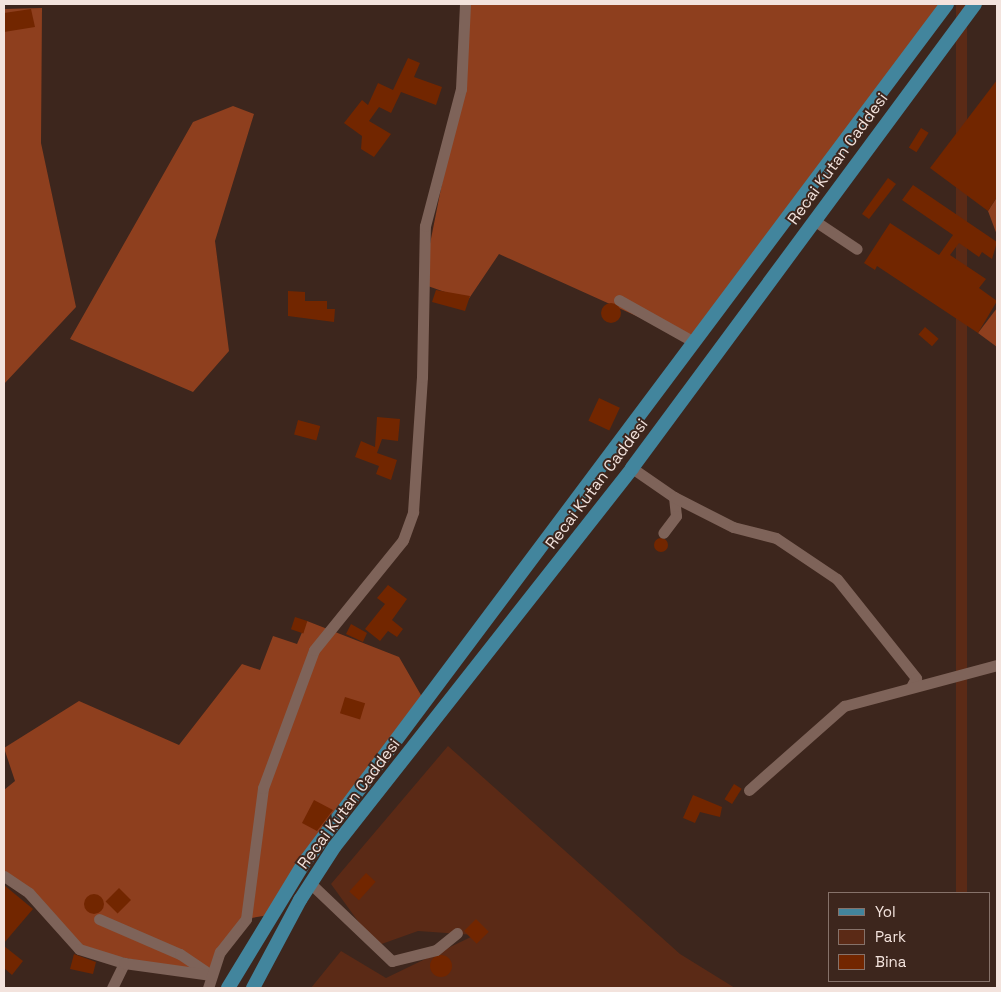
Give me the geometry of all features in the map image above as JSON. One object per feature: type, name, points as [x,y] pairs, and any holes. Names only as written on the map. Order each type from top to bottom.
[{"type":"main road","name":"Recai Kutan Caddesi","points":[[228,988],[286,887],[947,4]]},
{"type":"main road","name":"Recai Kutan Caddesi","points":[[253,988],[310,883],[632,468],[975,4]]},
{"type":"street","points":[[208,988],[220,952],[246,919],[263,788],[314,650],[402,540],[413,512],[422,377],[425,226],[461,89],[464,4]]},
{"type":"street","points":[[814,221],[857,249]]},
{"type":"street","points":[[619,300],[694,342]]},
{"type":"street","points":[[632,468],[674,497],[733,527],[776,538],[837,579],[916,678],[911,687]]},
{"type":"street","points":[[663,534],[676,516],[674,497]]},
{"type":"street","points":[[748,790],[844,706],[997,666]]},
{"type":"street","points":[[4,876],[29,893],[79,948],[124,964],[181,975],[211,975]]},
{"type":"street","points":[[310,883],[392,961],[436,950],[457,933]]},
{"type":"street","points":[[99,919],[180,954],[211,975]]},
{"type":"street","points":[[112,988],[124,964]]},
{"type":"green space","points":[[956,4],[967,4],[967,892],[956,892]]},
{"type":"green space","points":[[448,746],[680,954],[735,988],[311,988],[341,951],[386,978],[475,935],[418,931],[376,946],[331,884]]},
{"type":"shaded area","points":[[467,4],[947,4],[694,342],[499,254],[468,300],[422,284],[455,118]]},
{"type":"shaded area","points":[[42,8],[41,143],[76,307],[4,384],[4,9]]},
{"type":"shaded area","points":[[233,106],[254,114],[215,241],[229,351],[193,392],[70,339],[193,122]]},
{"type":"shaded area","points":[[997,197],[997,235],[988,211]]},
{"type":"shaded area","points":[[997,308],[997,347],[978,333]]},
{"type":"shaded area","points":[[307,621],[399,657],[425,702],[269,915],[246,919],[211,975],[79,949],[4,876],[4,790],[15,781],[4,748],[79,701],[179,745],[242,664],[260,670],[273,636],[297,644]]},
{"type":"building","points":[[31,9],[35,27],[4,32],[4,13]]},
{"type":"building","points":[[408,58],[420,63],[414,77],[442,87],[436,105],[401,92],[391,113],[379,107],[369,121],[391,134],[374,157],[361,149],[362,136],[344,123],[362,100],[368,105],[378,83],[393,90]]},
{"type":"building","points":[[997,80],[997,197],[988,211],[930,168]]},
{"type":"building","points":[[921,128],[929,133],[916,152],[909,148]]},
{"type":"building","points":[[888,178],[896,184],[869,219],[862,214]]},
{"type":"building","points":[[913,185],[997,242],[992,259],[982,252],[979,257],[959,243],[950,255],[986,279],[979,288],[997,301],[978,333],[877,266],[875,270],[864,263],[890,223],[939,255],[953,235],[902,200]]},
{"type":"building","points":[[436,290],[470,296],[465,311],[432,302]]},
{"type":"building","points":[[288,291],[305,292],[305,301],[327,301],[327,309],[335,309],[334,322],[288,316]]},
{"type":"building","points":[[611,303],[618,306],[621,313],[618,320],[611,323],[604,320],[601,313],[604,306]]},
{"type":"building","points":[[925,327],[939,339],[932,346],[918,335]]},
{"type":"building","points":[[599,398],[620,408],[609,430],[588,421]]},
{"type":"building","points":[[377,417],[400,419],[398,441],[382,439],[377,453],[397,460],[391,480],[376,474],[379,466],[355,457],[361,441],[375,447]]},
{"type":"building","points":[[298,420],[320,426],[316,440],[294,434]]},
{"type":"building","points":[[661,538],[666,540],[668,545],[666,550],[661,552],[656,550],[654,545],[656,540]]},
{"type":"building","points":[[388,585],[407,599],[392,620],[403,629],[397,637],[388,631],[380,641],[365,629],[385,604],[377,598]]},
{"type":"building","points":[[295,617],[307,621],[303,633],[291,629]]},
{"type":"building","points":[[351,624],[367,633],[363,642],[346,634]]},
{"type":"building","points":[[345,697],[365,703],[360,719],[340,713]]},
{"type":"building","points":[[734,784],[742,789],[732,804],[724,799]]},
{"type":"building","points":[[693,795],[722,807],[720,817],[700,812],[695,823],[683,818]]},
{"type":"building","points":[[314,800],[333,810],[317,831],[302,823]]},
{"type":"building","points":[[366,873],[376,882],[359,900],[349,892]]},
{"type":"building","points":[[4,885],[33,909],[4,943]]},
{"type":"building","points":[[119,888],[131,900],[118,913],[106,901]]},
{"type":"building","points":[[94,894],[101,897],[104,904],[101,911],[94,914],[87,911],[84,904],[87,897]]},
{"type":"building","points":[[476,919],[489,932],[477,944],[464,931]]},
{"type":"building","points":[[4,946],[23,961],[12,975],[4,968]]},
{"type":"building","points":[[74,954],[96,962],[93,974],[70,969]]},
{"type":"building","points":[[441,955],[449,958],[452,966],[449,974],[441,977],[433,974],[430,966],[433,958]]}]
